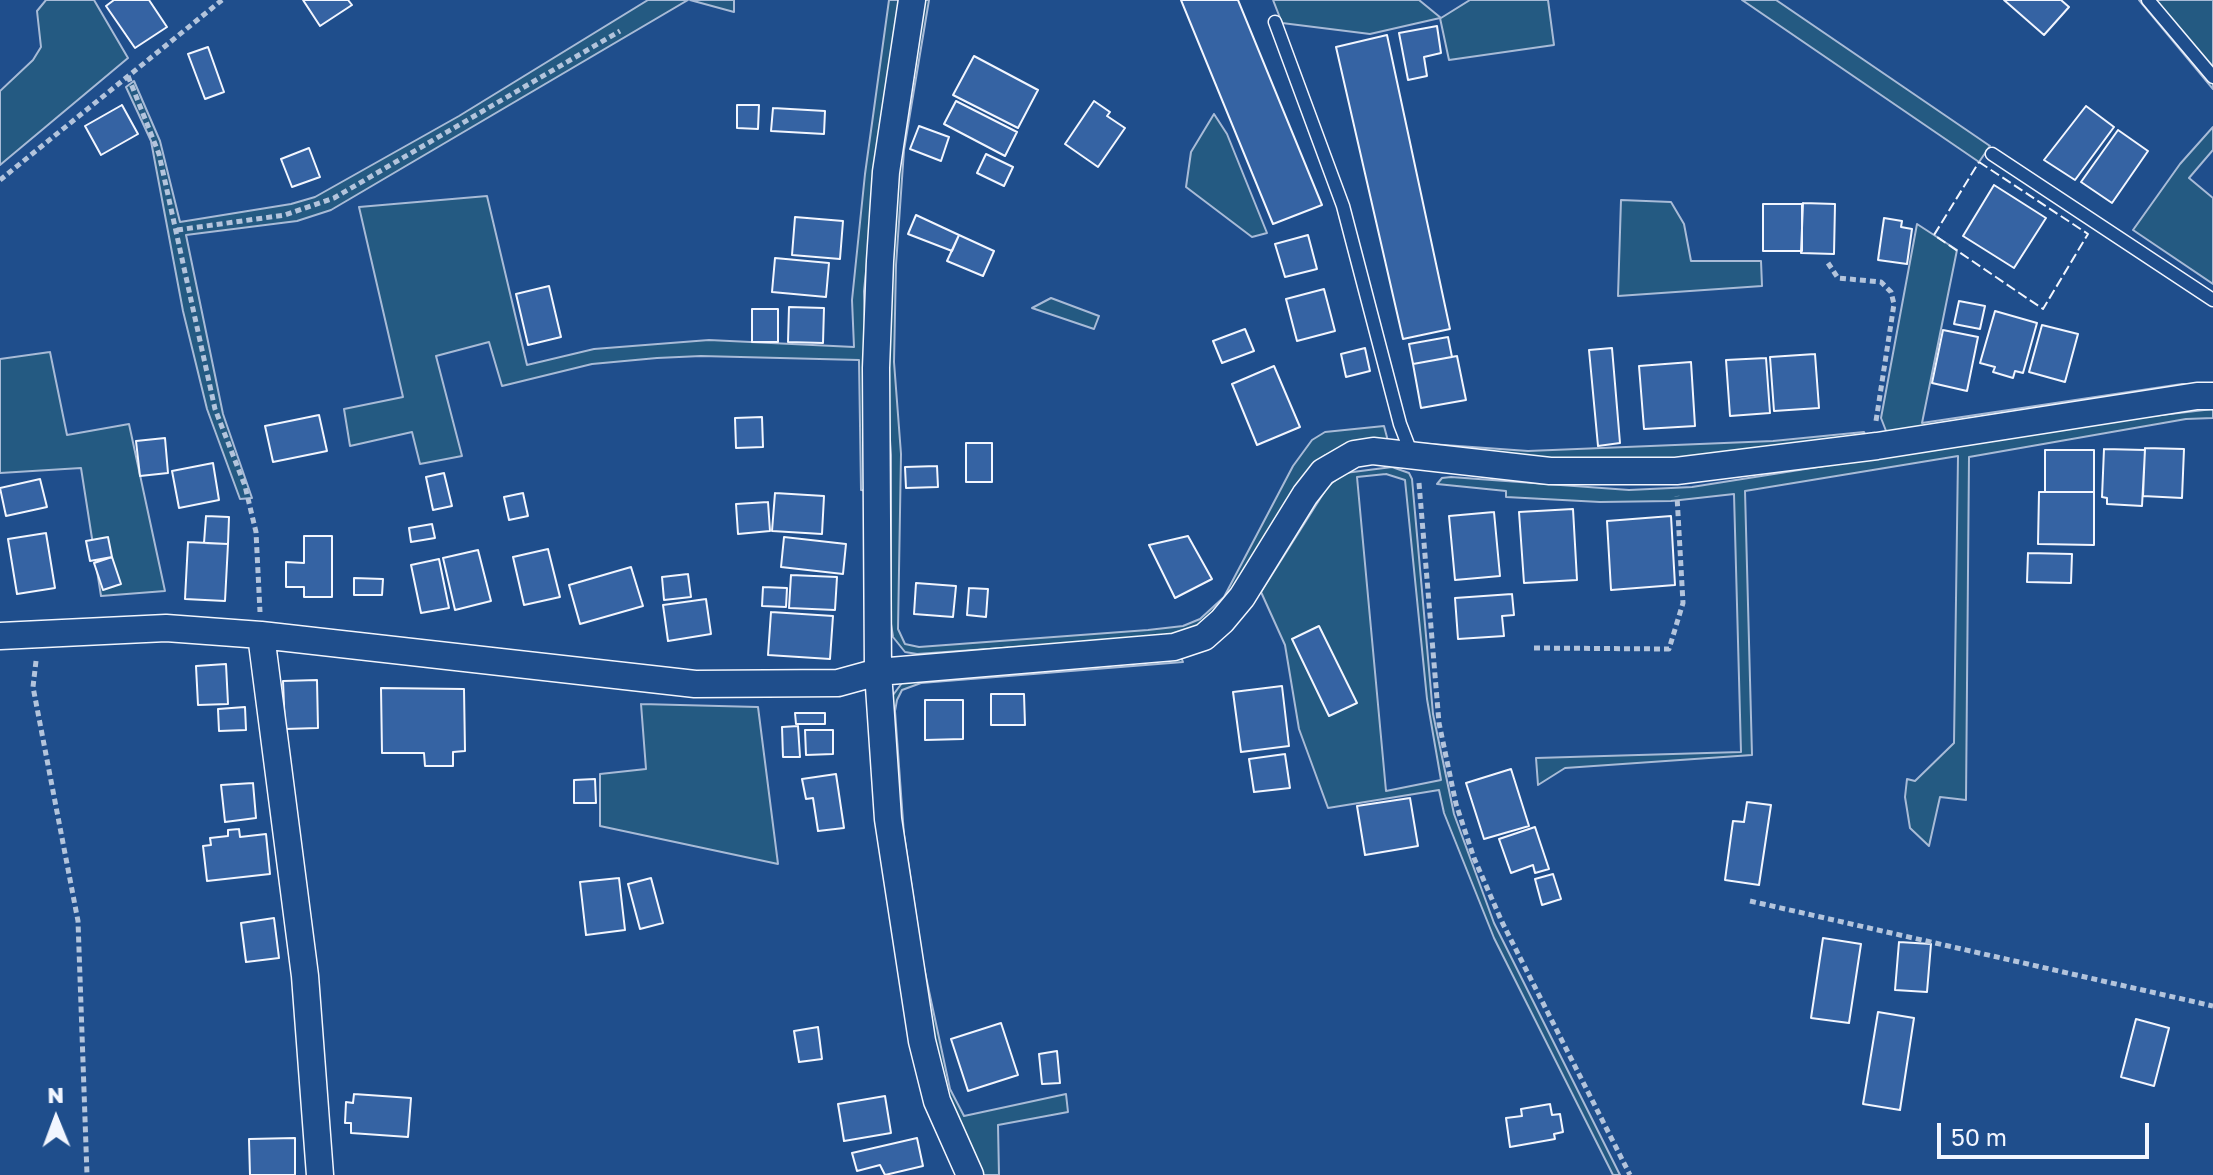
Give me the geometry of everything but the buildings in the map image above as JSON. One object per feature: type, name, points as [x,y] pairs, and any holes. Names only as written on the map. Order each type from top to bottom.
[{"type":"street","points":[[912,0],[886,172],[880,261],[876,368],[878,672],[888,819],[922,1041],[937,1101],[970,1175]]},
{"type":"street","points":[[0,636],[166,628],[261,635],[695,684],[838,683],[878,672],[1174,647],[1204,637],[1242,597],[1305,495],[1323,472],[1354,454],[1373,451],[1550,471],[1676,471],[1877,446],[2213,396]]},
{"type":"street","points":[[261,635],[305,976],[320,1175]]},
{"type":"lane","points":[[2148,0],[2213,77]]},
{"type":"lane","points":[[1275,22],[1343,206],[1400,424],[1412,455]]},
{"type":"lane","points":[[1992,154],[2213,300]]},
{"type":"path","points":[[0,180],[222,0]]},
{"type":"path","points":[[177,230],[285,215],[334,198],[620,31]]},
{"type":"path","points":[[128,76],[154,136],[215,409],[245,486],[256,532],[261,635]]},
{"type":"path","points":[[1828,263],[1838,278],[1881,282],[1891,292],[1894,304],[1875,418],[1877,446]]},
{"type":"path","points":[[1412,455],[1419,485],[1439,723],[1456,804],[1474,858],[1502,922],[1630,1175]]},
{"type":"path","points":[[1534,648],[1669,649],[1683,603],[1676,471]]},
{"type":"path","points":[[40,632],[33,687],[78,921],[87,1175]]},
{"type":"path","points":[[1750,901],[2213,1006]]},
{"type":"shaded area","points":[[46,0],[94,0],[128,58],[0,165],[0,91],[33,60],[41,47],[37,11]]},
{"type":"shaded area","points":[[648,0],[688,0],[331,210],[297,221],[186,235],[223,414],[252,498],[240,499],[207,409],[183,311],[151,141],[126,87],[134,81],[160,141],[180,222],[291,204],[315,197],[459,116]]},
{"type":"shaded area","points":[[690,0],[734,0],[734,12]]},
{"type":"shaded area","points":[[889,0],[899,0],[882,113],[864,291],[868,491],[861,490],[859,360],[701,356],[657,358],[592,364],[502,386],[489,342],[436,356],[462,456],[420,464],[412,432],[350,446],[344,409],[403,397],[359,207],[487,196],[527,365],[594,349],[709,340],[854,347],[852,300],[865,174]]},
{"type":"shaded area","points":[[922,0],[929,0],[904,150],[896,265],[894,362],[901,454],[898,629],[905,644],[919,647],[1148,630],[1183,626],[1200,619],[1224,597],[1293,466],[1312,440],[1325,432],[1384,426],[1388,441],[1528,451],[1773,441],[1864,432],[1867,439],[1718,457],[1565,462],[1357,442],[1324,456],[1305,475],[1228,602],[1192,630],[1173,636],[917,654],[905,652],[893,637],[891,624],[891,455],[885,364],[898,148]]},
{"type":"shaded area","points":[[1273,0],[1419,0],[1441,18],[1470,0],[1548,0],[1554,45],[1449,60],[1440,18],[1370,34],[1282,23]]},
{"type":"shaded area","points":[[1742,0],[1776,0],[1990,146],[1979,162]]},
{"type":"shaded area","points":[[2139,0],[2213,0],[2213,89]]},
{"type":"shaded area","points":[[1214,114],[1227,134],[1267,233],[1252,237],[1186,187],[1191,152]]},
{"type":"shaded area","points":[[2213,127],[2213,150],[2189,178],[2213,198],[2213,284],[2133,230],[2180,164]]},
{"type":"shaded area","points":[[1621,200],[1671,202],[1684,224],[1691,261],[1761,261],[1762,286],[1618,296]]},
{"type":"shaded area","points":[[1917,224],[1957,250],[1922,423],[2182,384],[2213,384],[1888,436],[1881,418]]},
{"type":"shaded area","points":[[1051,298],[1099,316],[1094,329],[1032,308]]},
{"type":"shaded area","points":[[50,352],[67,435],[129,424],[165,591],[101,596],[81,468],[0,473],[0,359]]},
{"type":"shaded area","points":[[2213,409],[2213,418],[2186,419],[1969,457],[1966,800],[1940,797],[1929,846],[1910,828],[1905,797],[1907,779],[1915,781],[1954,743],[1958,456],[1745,491],[1752,755],[1565,768],[1538,785],[1536,758],[1741,752],[1734,494],[1671,501],[1600,502],[1506,497],[1506,491],[1437,484],[1442,478],[1451,477],[1629,490],[1692,487],[2101,422]]},
{"type":"shaded area","points":[[1392,467],[1409,473],[1412,479],[1433,714],[1454,814],[1494,923],[1620,1175],[1613,1175],[1494,938],[1444,813],[1439,790],[1328,808],[1299,729],[1285,645],[1261,592],[1328,486],[1345,473]],"holes":[[[1386,474],[1405,480],[1427,699],[1441,780],[1386,791],[1357,477]]]},
{"type":"shaded area","points":[[1181,657],[1183,662],[921,683],[902,690],[897,700],[895,711],[904,835],[923,963],[950,1089],[964,1116],[1066,1094],[1068,1112],[998,1125],[999,1175],[981,1175],[962,1138],[934,1048],[908,902],[890,699],[902,683]]},
{"type":"shaded area","points":[[641,704],[758,707],[778,864],[600,826],[600,774],[646,769]]},
{"type":"fence","points":[[1979,162],[2088,234],[2043,309],[1934,235],[1979,162]]}]
